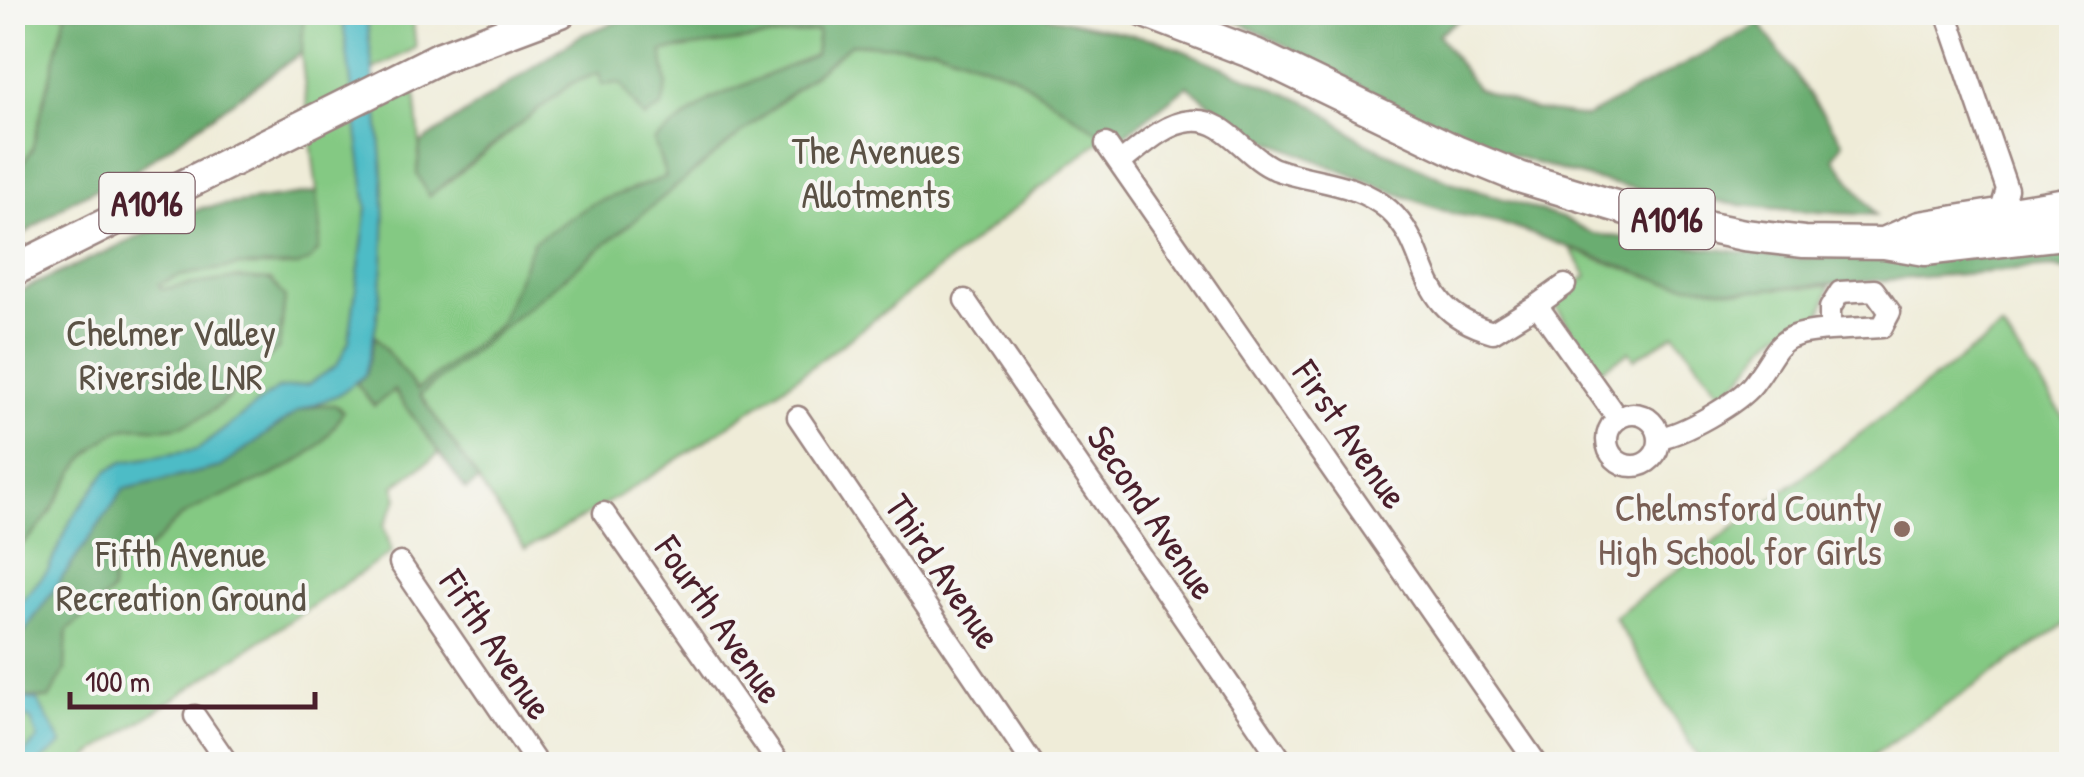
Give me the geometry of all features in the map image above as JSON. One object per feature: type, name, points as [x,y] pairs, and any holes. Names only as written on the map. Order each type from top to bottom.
[{"type":"main road","name":"A1016","points":[[12,271],[440,57],[561,12]]},
{"type":"main road","name":"A1016","points":[[1145,12],[1255,54],[1458,152],[1587,199],[1744,235],[1804,242],[1884,243],[1925,250],[2072,233]]},
{"type":"main road","name":"A1016","points":[[1884,243],[1920,228],[2072,202]]},
{"type":"street","points":[[1946,12],[2007,189],[2000,216],[1980,246]]},
{"type":"street","points":[[1120,164],[1175,124],[1212,122],[1250,155],[1275,169],[1352,188],[1387,208],[1405,228],[1425,282],[1446,307],[1474,327],[1493,332],[1565,285]]},
{"type":"street","name":"First Avenue","points":[[1106,144],[1537,764]]},
{"type":"street","points":[[1996,162],[2038,208]]},
{"type":"street","points":[[2000,216],[2023,224],[2072,220]]},
{"type":"street","name":"Second Avenue","points":[[965,300],[1284,764]]},
{"type":"street","points":[[1537,305],[1618,419]]},
{"type":"street","points":[[1659,438],[1679,434],[1747,390],[1772,352],[1787,338],[1830,330]]},
{"type":"street","name":"Third Avenue","points":[[798,417],[1032,764]]},
{"type":"street","points":[[1644,417],[1659,438],[1655,454],[1644,464],[1620,463],[1607,441],[1618,419],[1644,417]]},
{"type":"street","name":"Fourth Avenue","points":[[604,512],[779,764]]},
{"type":"street","name":"Fifth Avenue","points":[[400,563],[536,764]]},
{"type":"street","points":[[195,716],[228,764]]},
{"type":"green space","points":[[13,13],[412,13],[416,48],[372,70],[377,110],[415,92],[420,144],[417,174],[443,186],[571,83],[599,73],[619,82],[667,85],[661,51],[818,30],[815,56],[711,99],[666,177],[592,204],[515,292],[499,325],[416,391],[376,337],[393,390],[440,453],[394,486],[398,498],[384,526],[392,552],[88,757],[91,764],[13,764],[13,294],[202,208],[317,192],[301,53],[132,173],[32,150],[13,180]]},
{"type":"green space","points":[[66,13],[304,13],[302,52],[132,173],[72,200],[13,242],[13,180],[32,149]]},
{"type":"green space","points":[[682,13],[1032,13],[1158,40],[1316,106],[1364,142],[1451,182],[1565,219],[1594,234],[1789,258],[1907,257],[2071,243],[2071,272],[2053,267],[1743,291],[1665,282],[1498,222],[1450,213],[1390,191],[1252,134],[1187,86],[1123,136],[1117,129],[1105,136],[1012,74],[934,47],[851,44],[420,395],[479,481],[466,490],[394,390],[374,406],[356,383],[365,375],[375,336],[417,390],[499,325],[533,242],[592,204],[666,177],[654,141],[711,99],[815,55],[818,31],[662,51],[667,85],[662,107],[644,118],[620,83],[602,85],[599,73],[572,83],[429,196],[417,174],[420,144],[581,35],[616,22]]},
{"type":"green space","points":[[1219,13],[1468,13],[1438,34],[1476,88],[1535,110],[1586,117],[1760,24],[1843,142],[1834,158],[1876,215],[1701,200],[1588,178],[1532,162],[1423,118]]},
{"type":"green space","name":"The Avenues Allotments","points":[[851,44],[934,47],[1012,74],[1105,136],[896,303],[753,409],[679,459],[525,549],[419,395]]},
{"type":"green space","name":"Chelmer Valley Riverside LNR","points":[[317,192],[321,230],[318,251],[310,260],[298,266],[237,266],[180,276],[159,284],[161,289],[237,278],[271,280],[285,298],[279,348],[229,397],[200,418],[168,428],[125,429],[110,436],[81,463],[41,525],[13,551],[13,294],[202,208]]},
{"type":"green space","points":[[1570,248],[1637,272],[1697,285],[1830,286],[1820,318],[1776,335],[1739,380],[1722,393],[1675,334],[1634,359],[1629,352],[1598,371],[1551,299],[1587,276]]},
{"type":"green space","name":"Chelmsford County High School for Girls","points":[[2002,328],[2071,427],[2071,620],[1860,764],[1702,764],[1614,617]]},
{"type":"green space","points":[[335,405],[343,411],[331,432],[315,448],[277,473],[185,515],[151,547],[112,572],[112,592],[67,631],[65,670],[49,699],[13,696],[12,636],[25,631],[124,489],[221,467],[298,411]]},
{"type":"water","points":[[342,13],[366,13],[384,194],[382,282],[365,375],[338,395],[298,411],[221,467],[124,489],[25,631],[13,636],[13,611],[48,570],[72,518],[107,471],[123,462],[197,450],[277,389],[309,384],[337,365],[349,341],[367,208]]},
{"type":"water","points":[[13,696],[37,700],[62,744],[37,764],[13,764],[38,739],[31,720],[13,711]]},
{"type":"place","name":"Chelmsford County High School for Girls","points":[[1902,529]]},
{"type":"park label","name":"Fifth Avenue Recreation Ground","points":[[181,575]]}]
